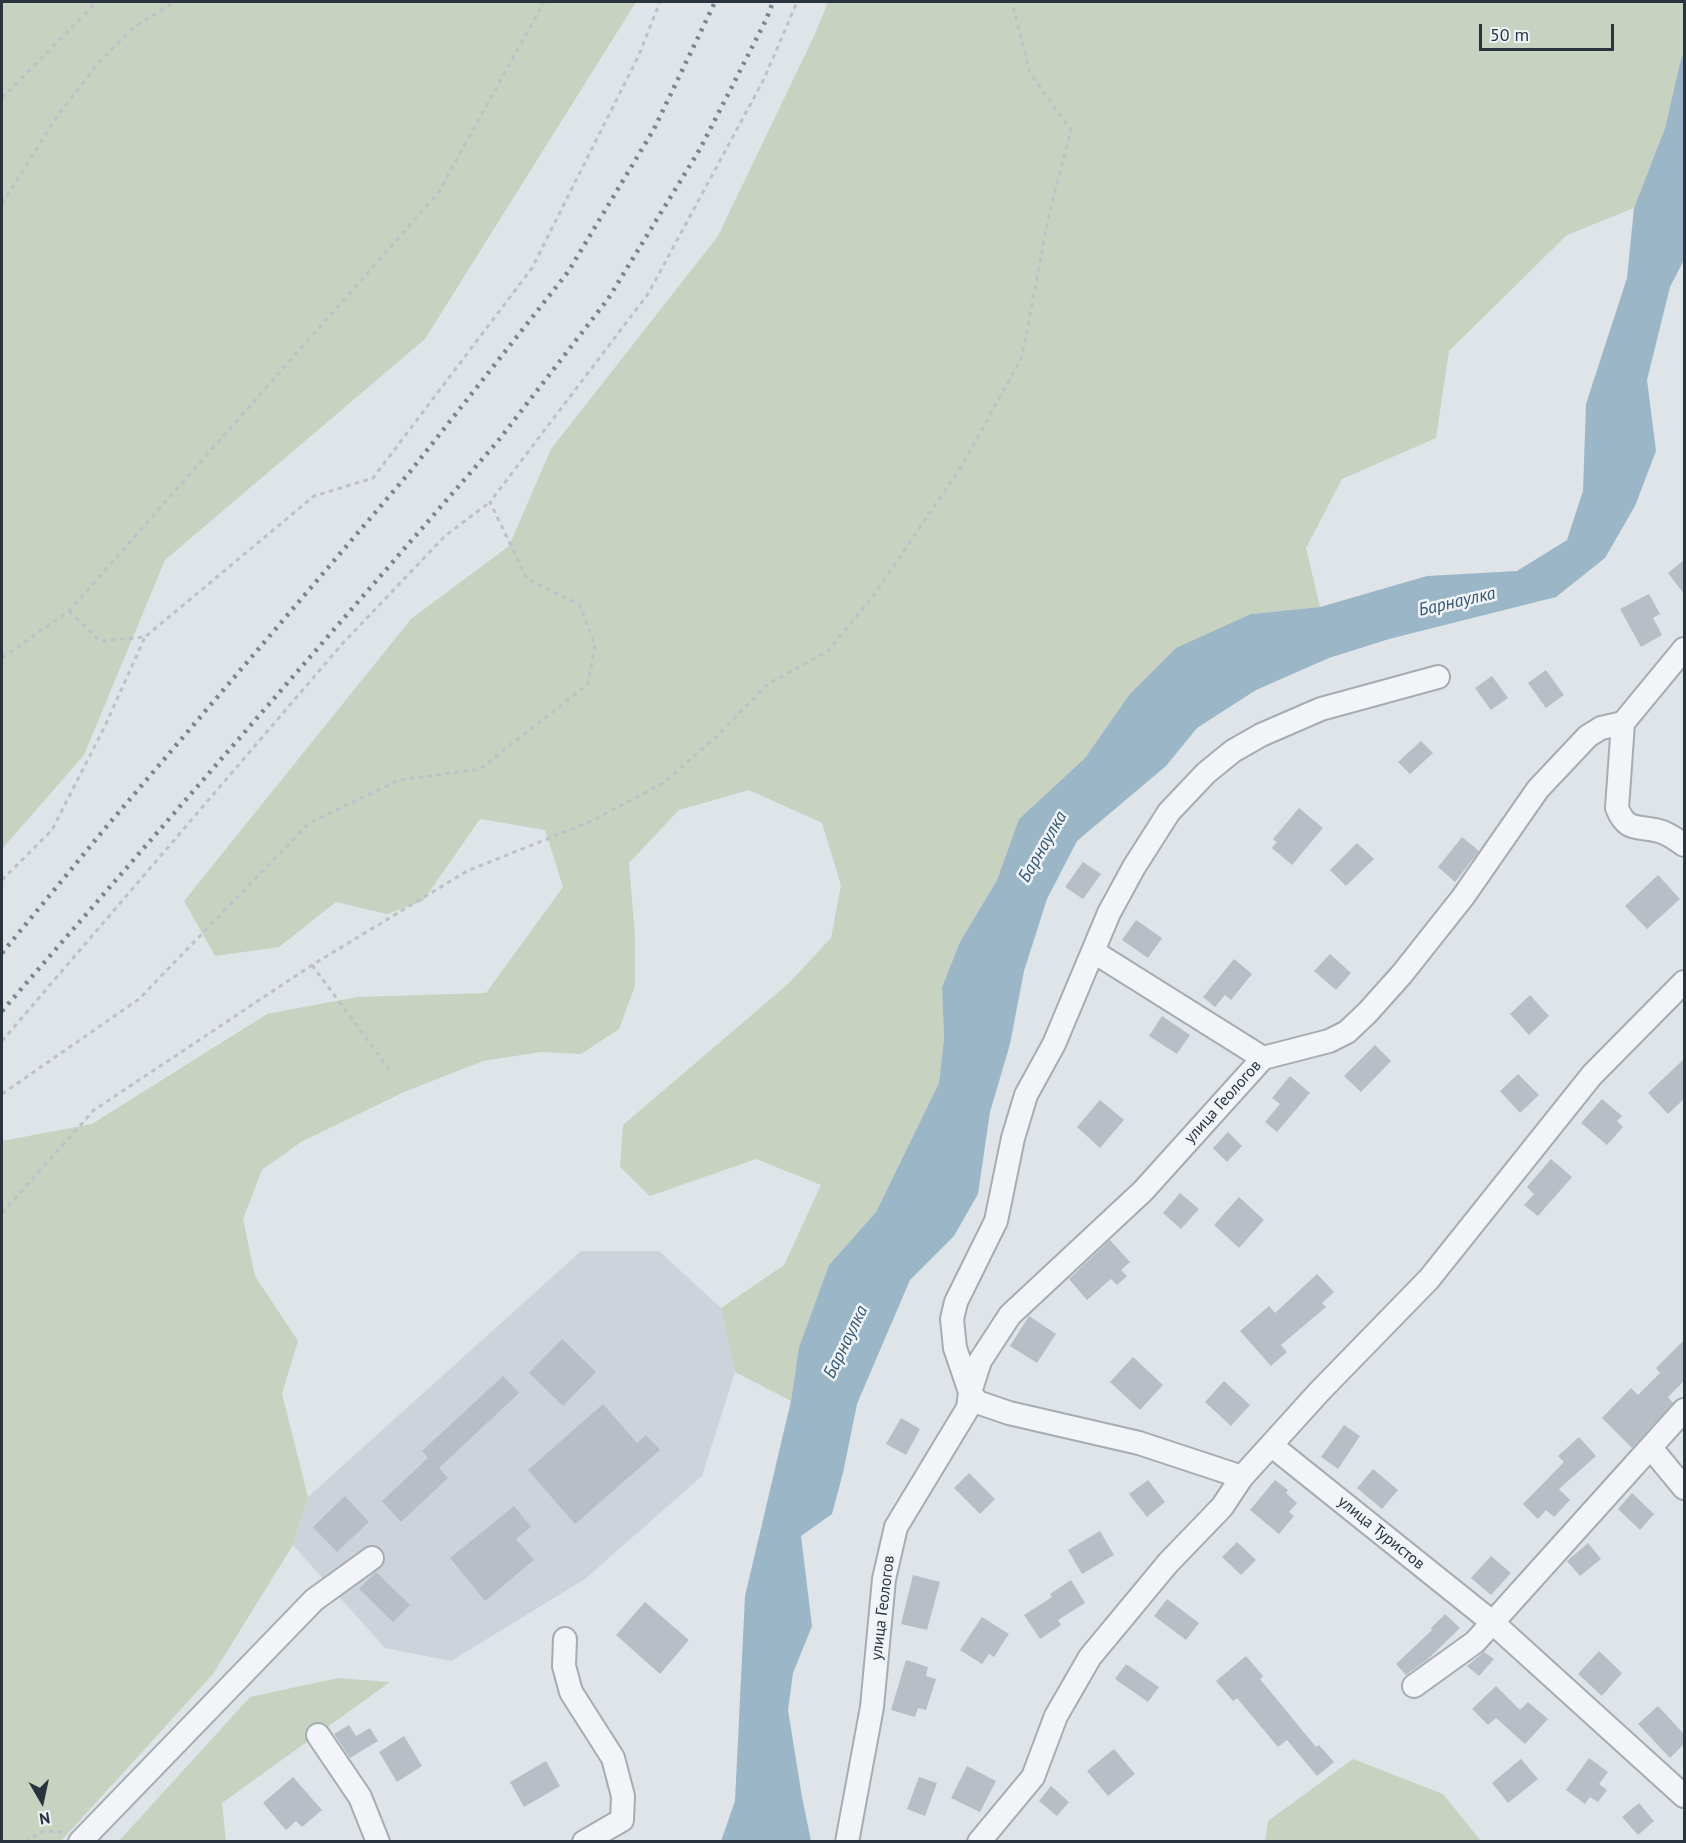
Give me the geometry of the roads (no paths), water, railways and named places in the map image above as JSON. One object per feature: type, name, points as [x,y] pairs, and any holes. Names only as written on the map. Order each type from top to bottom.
[{"type":"street","points":[[1684,650],[1623,723],[1617,808],[1622,820],[1630,827],[1662,831],[1684,845]]},
{"type":"street","points":[[1242,1477],[1139,1443],[989,1408],[977,1402],[970,1392],[955,1348],[952,1319],[956,1302],[996,1221],[1013,1138],[1026,1095],[1054,1044],[1109,913],[1169,812],[1206,773],[1233,751],[1261,735],[1321,709],[1438,677]]},
{"type":"street","name":"улица Геологов","points":[[848,1842],[872,1707],[884,1579],[896,1527],[968,1408],[970,1392],[980,1362],[1010,1315],[1143,1191],[1263,1058],[1329,1041],[1347,1032],[1402,974],[1463,897],[1538,789],[1588,736],[1601,728],[1623,723]]},
{"type":"street","points":[[1094,952],[1263,1058]]},
{"type":"street","points":[[979,1842],[1033,1777],[1056,1716],[1090,1658],[1168,1563],[1222,1507],[1242,1477],[1429,1279],[1592,1075],[1684,982]]},
{"type":"street","points":[[1414,1686],[1475,1642],[1684,1410]]},
{"type":"street","name":"улица Туристов","points":[[1271,1445],[1492,1622],[1684,1796]]},
{"type":"street","points":[[1651,1448],[1684,1488]]},
{"type":"street","points":[[84,1837],[314,1600],[372,1558]]},
{"type":"street","points":[[565,1639],[564,1666],[571,1692],[613,1758],[623,1796],[622,1820],[584,1842]]},
{"type":"street","points":[[318,1735],[360,1797],[378,1842]]},
{"type":"water","name":"Барнаулка","points":[[1684,53],[1684,260],[1670,287],[1647,380],[1656,451],[1635,506],[1605,558],[1556,597],[1389,639],[1329,658],[1256,690],[1197,728],[1166,766],[1077,841],[1047,899],[1024,971],[1010,1044],[990,1112],[978,1194],[954,1236],[910,1280],[857,1404],[832,1514],[801,1536],[812,1626],[793,1673],[788,1710],[811,1841],[721,1841],[735,1801],[745,1596],[791,1401],[799,1347],[829,1265],[876,1212],[939,1083],[944,1039],[942,987],[960,942],[997,880],[1019,819],[1085,758],[1129,695],[1176,648],[1251,614],[1320,607],[1427,576],[1517,571],[1567,540],[1583,491],[1586,404],[1627,278],[1634,208],[1665,128]]},
{"type":"railway","points":[[2,953],[107,826],[409,473],[568,272],[654,129],[715,2]]},
{"type":"railway","points":[[2,1011],[498,441],[608,299],[700,149],[773,2]]}]
